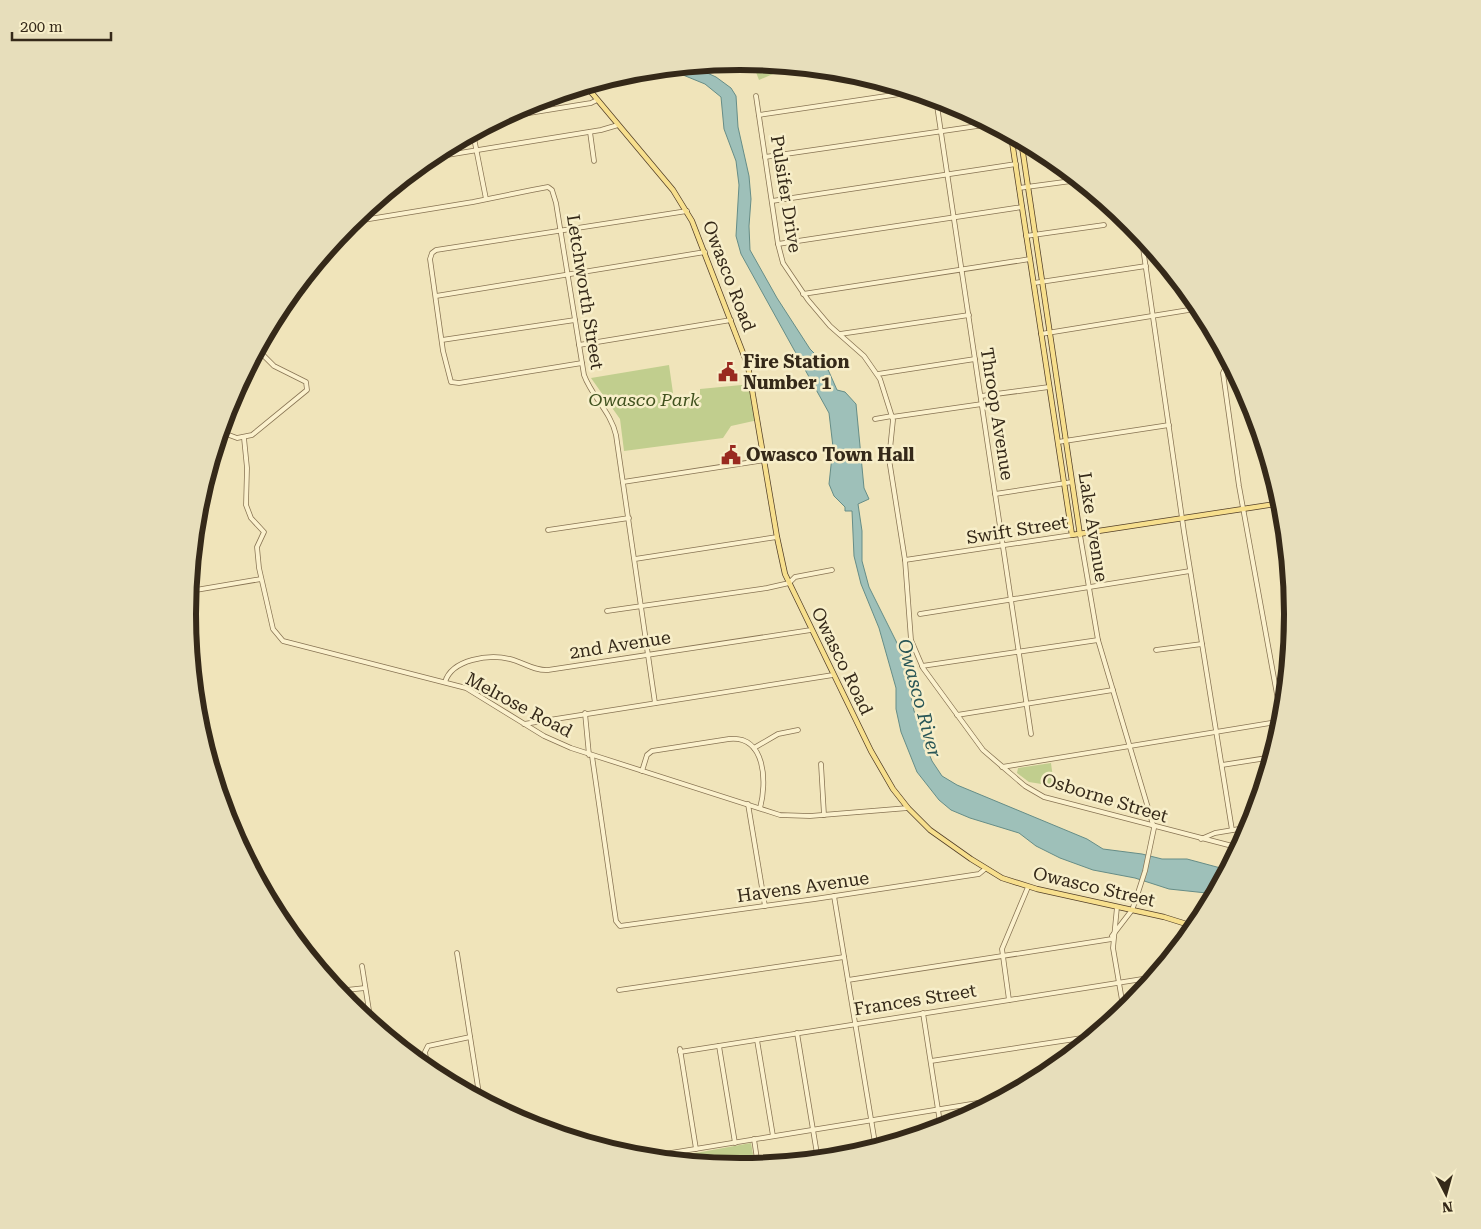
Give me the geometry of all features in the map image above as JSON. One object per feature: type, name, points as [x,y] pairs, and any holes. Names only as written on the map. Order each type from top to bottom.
[{"type":"main road","name":"Owasco Road","points":[[590,92],[673,190],[687,211],[705,252],[749,372],[777,537],[789,583],[882,773],[908,808],[941,838],[986,870]]},
{"type":"main road","name":"Lake Avenue","points":[[1012,143],[1072,535]]},
{"type":"main road","name":"Lake Avenue","points":[[1022,149],[1080,534]]},
{"type":"main road","name":"Swift Street","points":[[1072,535],[1274,504]]},
{"type":"main road","name":"Owasco Street","points":[[986,870],[1008,881],[1028,887],[1132,910],[1187,925]]},
{"type":"street","points":[[759,115],[899,94]]},
{"type":"street","name":"Pulsifer Drive","points":[[756,96],[778,244],[783,263],[817,312],[864,356],[878,374],[892,416],[893,432],[889,459],[904,560],[909,615]]},
{"type":"street","points":[[527,113],[591,103],[597,100]]},
{"type":"street","name":"Throop Avenue","points":[[937,107],[1031,734]]},
{"type":"street","points":[[449,155],[590,132],[618,125]]},
{"type":"street","points":[[765,158],[980,126]]},
{"type":"street","points":[[590,132],[594,161]]},
{"type":"street","points":[[365,220],[486,199],[474,140]]},
{"type":"street","points":[[772,201],[1016,164]]},
{"type":"street","points":[[1019,188],[1070,181]]},
{"type":"street","name":"Letchworth Street","points":[[486,199],[550,188],[554,192],[582,363],[588,385],[608,414],[614,427],[655,703]]},
{"type":"street","points":[[778,244],[1022,207]]},
{"type":"street","points":[[582,363],[454,383],[448,377],[442,340],[430,257],[434,251],[687,211]]},
{"type":"street","points":[[1026,236],[1104,225]]},
{"type":"street","points":[[1143,248],[1190,571],[1232,830]]},
{"type":"street","points":[[436,296],[705,252]]},
{"type":"street","points":[[803,294],[1030,259]]},
{"type":"street","points":[[1034,283],[1146,266]]},
{"type":"street","points":[[1041,334],[1191,310]]},
{"type":"street","points":[[840,334],[969,315]]},
{"type":"street","points":[[442,340],[575,320]]},
{"type":"street","points":[[579,345],[731,320]]},
{"type":"street","points":[[227,435],[244,438],[258,432],[307,390],[307,384],[274,366],[262,354]]},
{"type":"street","points":[[878,374],[975,359]]},
{"type":"street","points":[[1226,367],[1223,373],[1244,509],[1278,700]]},
{"type":"street","points":[[981,396],[1049,387]]},
{"type":"street","points":[[875,419],[982,404]]},
{"type":"street","points":[[1058,442],[1169,425]]},
{"type":"street","name":"Melrose Road","points":[[244,438],[247,468],[246,505],[251,518],[264,533],[257,547],[261,579],[273,629],[283,641],[445,682],[476,693],[554,741],[591,755],[760,808],[793,816],[908,808]]},
{"type":"street","points":[[623,482],[764,460]]},
{"type":"street","points":[[995,494],[1072,482]]},
{"type":"street","points":[[548,530],[629,518]]},
{"type":"street","name":"Lake Avenue","points":[[1080,534],[1098,640],[1154,828],[1140,889],[1132,910],[1112,938]]},
{"type":"street","name":"Swift Street","points":[[904,560],[1072,535]]},
{"type":"street","points":[[635,559],[777,537]]},
{"type":"street","points":[[607,611],[789,583],[792,578],[832,570]]},
{"type":"street","points":[[920,614],[1190,571]]},
{"type":"street","points":[[197,589],[261,579]]},
{"type":"street","name":"Osborne Street","points":[[909,615],[911,640],[922,666],[983,750],[1033,792],[1044,797],[1154,828],[1233,846]]},
{"type":"street","name":"2nd Avenue","points":[[445,682],[449,673],[456,667],[474,660],[492,658],[512,660],[544,671],[811,630]]},
{"type":"street","points":[[922,666],[1098,640]]},
{"type":"street","points":[[1156,650],[1202,644]]},
{"type":"street","points":[[524,724],[833,675]]},
{"type":"street","points":[[957,715],[1113,690]]},
{"type":"street","points":[[585,713],[591,755]]},
{"type":"street","points":[[1002,767],[1274,723]]},
{"type":"street","points":[[754,748],[778,734],[798,730]]},
{"type":"street","points":[[642,771],[647,756],[656,750],[735,738],[744,740],[754,748],[764,773],[760,808]]},
{"type":"street","name":"Havens Avenue","points":[[591,755],[616,921],[622,926],[979,874],[986,870]]},
{"type":"street","points":[[1222,765],[1265,758]]},
{"type":"street","points":[[821,764],[824,815]]},
{"type":"street","points":[[748,804],[765,906]]},
{"type":"street","points":[[1201,839],[1210,834],[1241,829]]},
{"type":"street","points":[[1009,1000],[1002,949],[1028,887]]},
{"type":"street","points":[[834,896],[875,1142]]},
{"type":"street","points":[[1117,907],[1112,938],[1122,1003]]},
{"type":"street","points":[[848,980],[1112,938]]},
{"type":"street","points":[[456,953],[479,1092]]},
{"type":"street","points":[[619,990],[844,957]]},
{"type":"street","points":[[362,966],[369,1013]]},
{"type":"street","name":"Frances Street","points":[[696,1149],[680,1051],[1146,979]]},
{"type":"street","points":[[346,990],[365,988]]},
{"type":"street","points":[[923,1013],[940,1121]]},
{"type":"street","points":[[796,1033],[817,1153]]},
{"type":"street","points":[[426,1058],[425,1052],[428,1046],[470,1037]]},
{"type":"street","points":[[930,1062],[1082,1038]]},
{"type":"street","points":[[757,1040],[773,1136]]},
{"type":"street","points":[[718,1046],[735,1143]]},
{"type":"street","points":[[665,1153],[982,1102]]},
{"type":"street","points":[[754,1139],[757,1159]]},
{"type":"green space","points":[[755,70],[779,71],[759,80]]},
{"type":"green space","name":"Owasco Park","points":[[669,365],[674,400],[700,396],[700,389],[752,384],[758,420],[731,426],[723,438],[624,451],[620,419],[591,378]]},
{"type":"green space","points":[[1051,763],[1054,786],[1029,782],[1017,773],[1018,768]]},
{"type":"green space","points":[[751,1143],[754,1159],[705,1158],[682,1155]]},
{"type":"water","points":[[703,71],[716,77],[731,88],[736,96],[738,127],[749,176],[751,199],[750,250],[777,298],[810,349],[826,365],[837,390],[845,392],[856,404],[864,488],[869,499],[858,504],[862,531],[862,561],[869,587],[902,653],[914,711],[921,724],[925,744],[932,761],[942,776],[957,785],[1087,839],[1103,849],[1142,854],[1162,859],[1187,859],[1222,868],[1208,893],[1169,889],[1135,878],[1093,870],[1060,858],[1036,846],[1019,833],[951,810],[939,800],[917,772],[901,732],[896,709],[896,688],[879,628],[861,584],[854,556],[852,511],[845,511],[845,507],[834,496],[829,484],[833,447],[829,413],[741,254],[736,236],[739,185],[736,161],[724,129],[721,97],[705,84],[682,74]]},
{"type":"place","name":"Fire Station Number 1","points":[[728,372]]},
{"type":"place","name":"Owasco Town Hall","points":[[731,455]]},
{"type":"water label","name":"Owasco River","points":[[920,698]]}]
